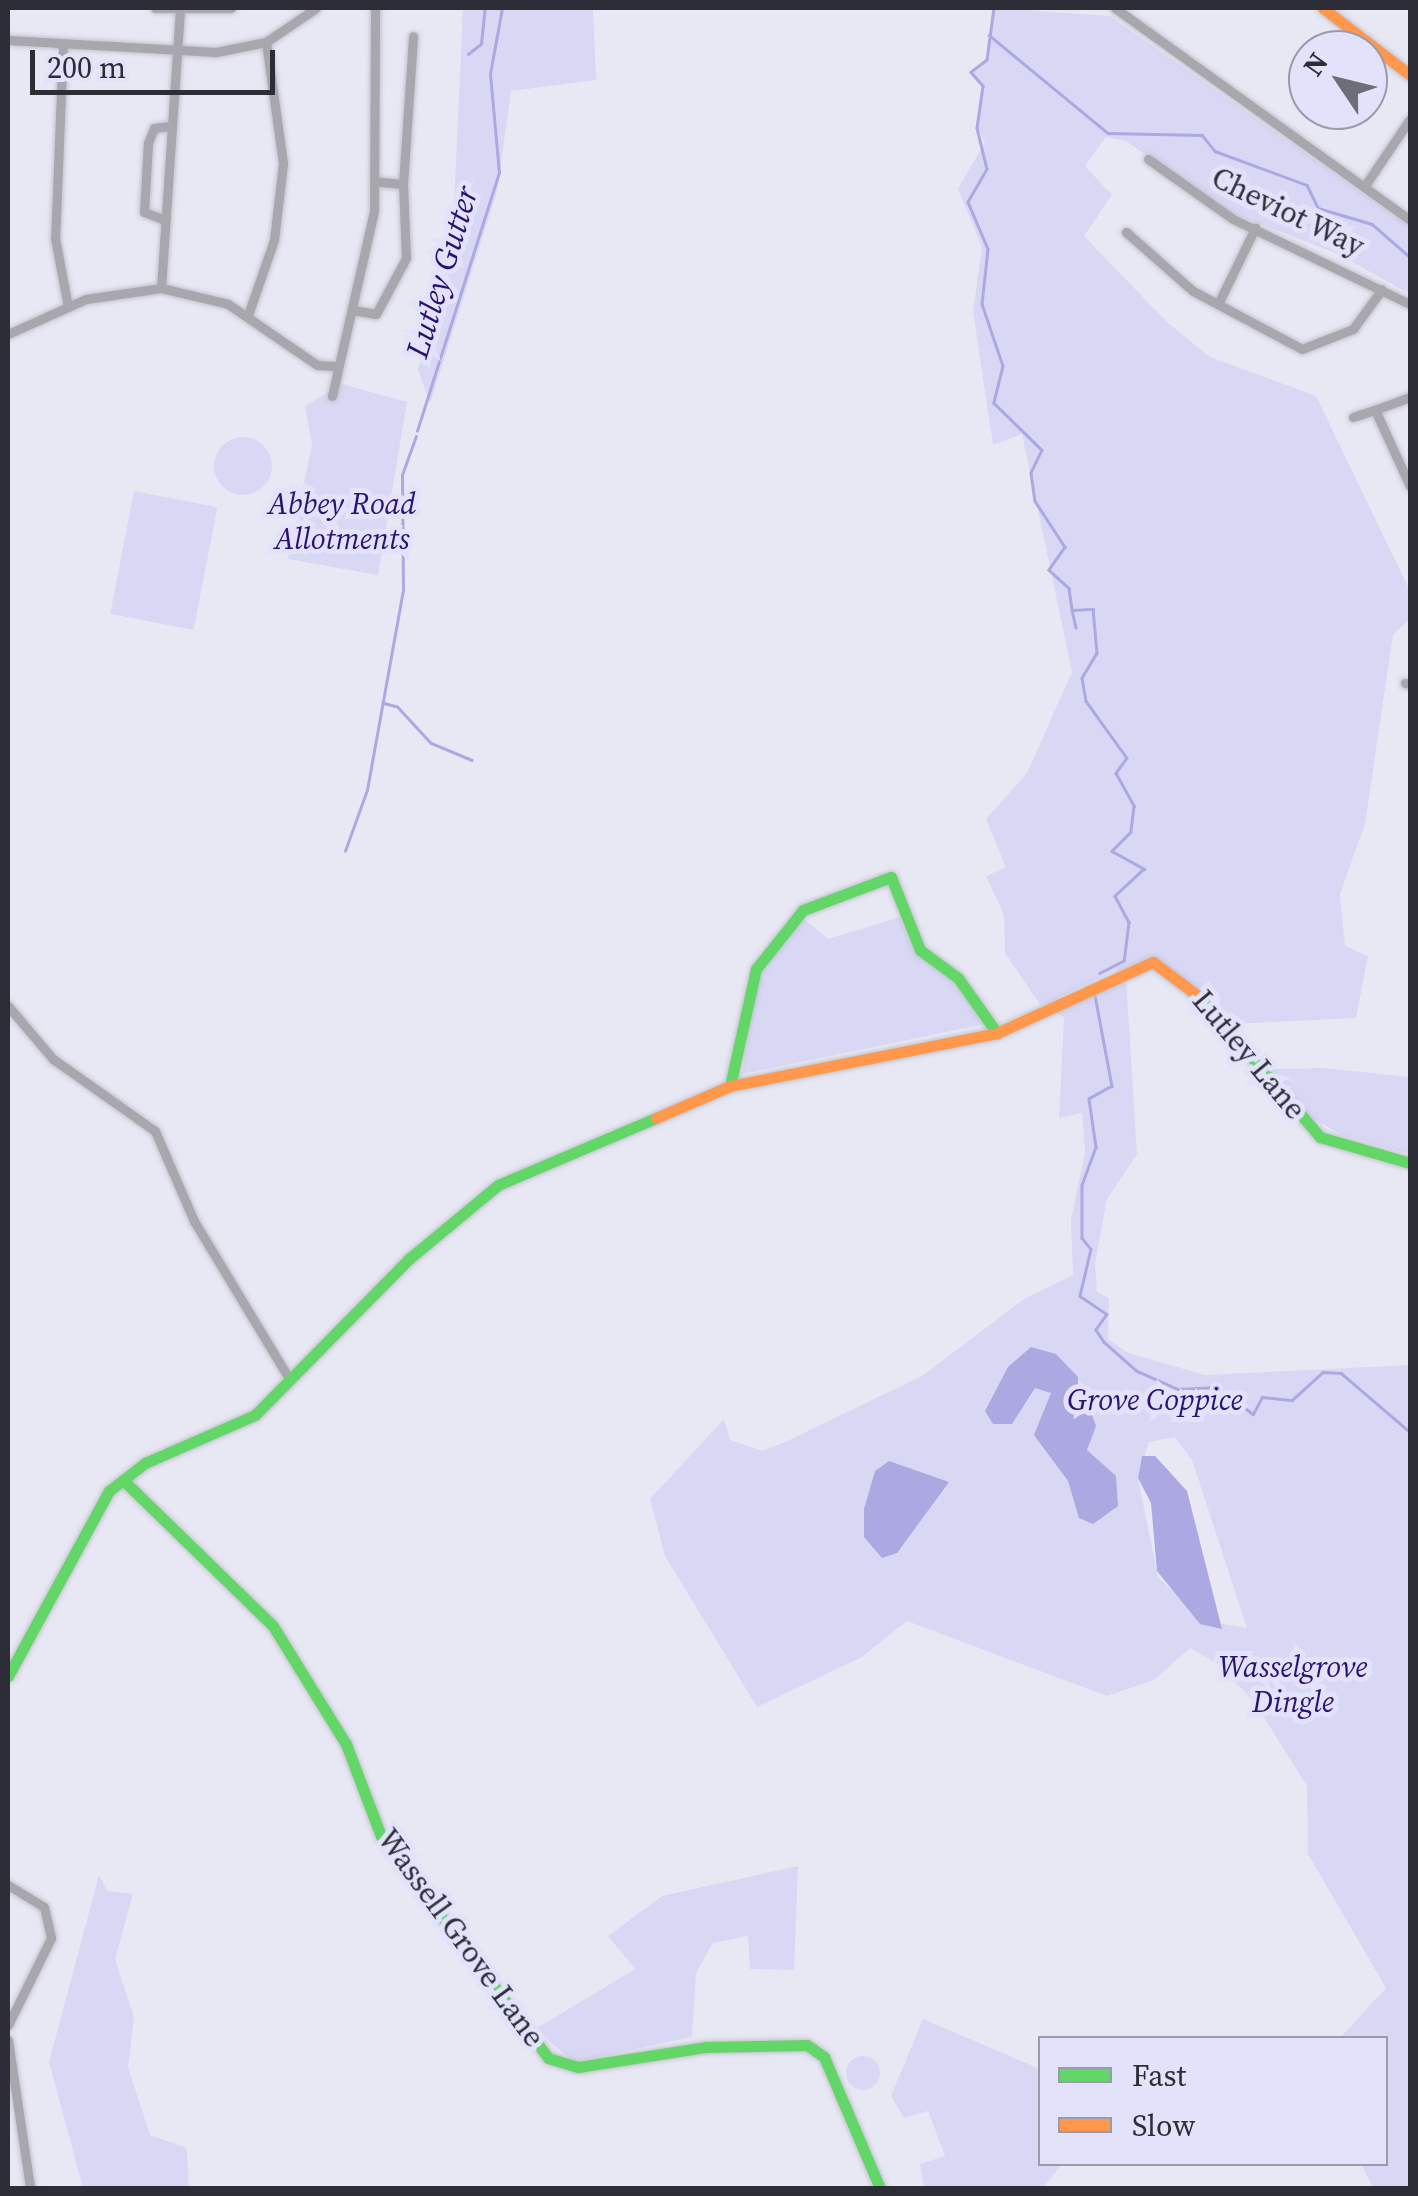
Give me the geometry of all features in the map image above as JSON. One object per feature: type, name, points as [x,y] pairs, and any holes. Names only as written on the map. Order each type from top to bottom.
[{"type":"street","points":[[155,8],[231,8]]},
{"type":"street","points":[[8,40],[176,52],[266,42],[316,8]]},
{"type":"street","points":[[332,396],[335,366],[353,310],[378,182],[369,83],[375,8]]},
{"type":"street","points":[[1115,8],[1410,220]]},
{"type":"street","points":[[1322,8],[1410,74]]},
{"type":"street","points":[[161,288],[180,10]]},
{"type":"street","points":[[353,310],[376,314],[406,258],[404,184],[412,36]]},
{"type":"street","points":[[248,315],[270,256],[283,163],[266,42]]},
{"type":"street","points":[[63,43],[55,238],[68,307]]},
{"type":"street","points":[[1364,187],[1410,119]]},
{"type":"street","points":[[166,220],[144,212],[148,144],[154,128],[171,126]]},
{"type":"street","name":"Cheviot Way","points":[[1148,159],[1255,228],[1410,304]]},
{"type":"street","points":[[378,182],[404,184]]},
{"type":"street","points":[[1218,304],[1255,228]]},
{"type":"street","points":[[1126,232],[1144,253],[1218,304],[1308,349],[1360,324],[1382,290]]},
{"type":"street","points":[[1135,264],[1144,253]]},
{"type":"street","points":[[8,334],[68,307],[161,288],[248,315],[318,365],[335,366]]},
{"type":"street","points":[[1353,418],[1410,397]]},
{"type":"street","points":[[1375,410],[1408,474],[1410,486]]},
{"type":"street","points":[[730,1086],[756,969],[803,910],[891,877],[920,950],[958,978],[996,1032]]},
{"type":"street","name":"Lutley Lane","points":[[122,1480],[238,1426],[287,1375],[498,1185],[730,1086],[996,1032],[1112,973],[1161,964],[1203,998],[1320,1137],[1410,1163]]},
{"type":"street","points":[[8,1006],[53,1060],[155,1131],[194,1222],[287,1375]]},
{"type":"street","points":[[8,1676],[93,1515],[122,1480]]},
{"type":"street","name":"Wassell Grove Lane","points":[[122,1480],[273,1626],[346,1744],[381,1836],[548,2058],[578,2067],[706,2047],[807,2045],[824,2056],[880,2188]]},
{"type":"street","points":[[8,1885],[44,1907],[52,1938],[10,2025],[8,2039],[30,2188]]},
{"type":"green space","points":[[463,8],[593,8],[596,80],[511,91],[497,192],[430,404],[418,369],[452,250]]},
{"type":"green space","points":[[994,8],[1110,16],[1410,227],[1410,294],[1338,254],[1224,210],[1126,141],[1106,137],[1085,166],[1112,195],[1084,236],[1168,323],[1210,357],[1316,396],[1410,591],[1410,619],[1393,635],[1365,824],[1340,894],[1345,946],[1368,956],[1356,1018],[1233,1024],[1221,1008],[1201,1009],[1160,969],[1126,978],[1137,1154],[1107,1199],[1095,1264],[1097,1292],[1109,1298],[1108,1339],[1128,1353],[1205,1375],[1410,1365],[1410,2188],[1373,2188],[1362,2166],[1388,2166],[1388,2036],[1342,2036],[1386,1988],[1308,1854],[1307,1786],[1255,1703],[1218,1664],[1190,1648],[1154,1680],[1107,1696],[907,1621],[862,1657],[757,1707],[665,1556],[650,1499],[724,1419],[730,1440],[763,1451],[783,1443],[922,1376],[1024,1299],[1073,1275],[1071,1220],[1085,1153],[1082,1113],[1059,1118],[1064,1017],[1055,1012],[1110,988],[1118,968],[1041,1006],[1005,953],[1004,915],[986,876],[1006,867],[986,819],[1027,773],[1072,672],[1022,434],[993,445],[973,311],[982,247],[958,189],[985,142],[977,128],[983,86],[971,72],[987,60]],"holes":[[[1175,1437],[1192,1460],[1247,1628],[1205,1621],[1158,1577],[1138,1478],[1149,1442]]]},
{"type":"green space","name":"Abbey Road Allotments","points":[[342,384],[407,402],[378,575],[288,559],[312,445],[305,406]]},
{"type":"green space","points":[[243,437],[263,446],[272,466],[263,486],[243,495],[223,486],[214,466],[223,446]]},
{"type":"green space","points":[[134,491],[217,507],[194,630],[110,614]]},
{"type":"green space","points":[[900,917],[915,953],[959,984],[985,1024],[742,1074],[758,977],[804,919],[828,939]]},
{"type":"green space","points":[[1323,1068],[1410,1077],[1410,1154],[1342,1135],[1280,1099],[1273,1069]]},
{"type":"green space","points":[[798,1866],[794,1970],[750,1969],[748,1936],[713,1943],[696,1973],[692,2037],[574,2062],[535,2029],[635,1969],[608,1936],[662,1896]]},
{"type":"green space","points":[[99,1875],[107,1891],[133,1894],[115,1959],[134,2017],[128,2067],[150,2135],[187,2148],[189,2188],[83,2188],[49,2062]]},
{"type":"green space","points":[[923,2019],[1038,2068],[1038,2166],[1060,2166],[1043,2188],[924,2188],[920,2164],[945,2156],[928,2111],[904,2118],[891,2096]]},
{"type":"green space","points":[[863,2056],[875,2061],[880,2073],[875,2085],[863,2090],[851,2085],[846,2073],[851,2061]]},
{"type":"water","points":[[1031,1347],[1056,1354],[1078,1377],[1096,1426],[1087,1450],[1116,1476],[1118,1506],[1093,1524],[1079,1518],[1068,1481],[1034,1435],[1051,1393],[1035,1388],[1012,1424],[993,1424],[985,1411],[1008,1367]]},
{"type":"water","points":[[1142,1456],[1155,1456],[1187,1491],[1222,1629],[1200,1624],[1157,1571],[1151,1503],[1138,1478]]},
{"type":"water","points":[[889,1461],[949,1482],[897,1553],[882,1558],[864,1537],[864,1509],[875,1471]]},
{"type":"waterway","points":[[468,54],[481,44],[485,8]]},
{"type":"waterway","name":"Lutley Gutter","points":[[417,431],[499,173],[490,74],[502,8]]},
{"type":"waterway","points":[[994,8],[987,60],[971,72],[983,86],[977,128],[987,169],[968,202],[988,249],[982,304],[1003,366],[994,403],[1042,450],[1031,473],[1035,501],[1065,547],[1049,570],[1069,588],[1072,610],[1093,609],[1097,653],[1082,678],[1086,701],[1127,758],[1116,773],[1134,806],[1131,832],[1112,851],[1144,869],[1115,896],[1129,922],[1124,961],[1100,973]]},
{"type":"waterway","points":[[989,35],[1108,133],[1202,135],[1215,151],[1307,185],[1318,208],[1372,224],[1410,257]]},
{"type":"waterway","name":"Lutley Gutter","points":[[345,851],[367,790],[403,590],[402,475],[416,436]]},
{"type":"waterway","points":[[1072,610],[1076,628]]},
{"type":"waterway","points":[[384,703],[395,706]]},
{"type":"waterway","points":[[397,706],[431,743],[472,760]]},
{"type":"waterway","points":[[1094,990],[1112,1086],[1089,1099],[1096,1147],[1082,1185],[1082,1238],[1091,1249],[1080,1296],[1107,1314],[1096,1330],[1104,1342],[1137,1371],[1178,1389],[1217,1387],[1253,1414],[1262,1397],[1292,1400],[1323,1372],[1341,1373],[1410,1432]]},
{"type":"traffic: fast","points":[[730,1086],[756,969],[803,910],[891,877],[920,950],[958,978],[997,1033]]},
{"type":"traffic: fast","points":[[1201,998],[1320,1137],[1410,1163]]},
{"type":"traffic: fast","points":[[8,1676],[109,1491],[145,1463],[255,1415],[410,1258],[498,1185],[656,1118]]},
{"type":"traffic: fast","points":[[123,1480],[273,1626],[346,1744],[381,1836],[548,2058],[578,2067],[706,2047],[807,2045],[824,2057],[880,2188]]},
{"type":"traffic: slow","points":[[1323,8],[1410,75]]},
{"type":"traffic: slow","points":[[656,1118],[730,1086],[997,1033],[1153,962],[1201,998]]},
{"type":"park label","name":"Grove Coppice","points":[[1155,1400]]},
{"type":"park label","name":"Wasselgrove Dingle","points":[[1293,1684]]}]
